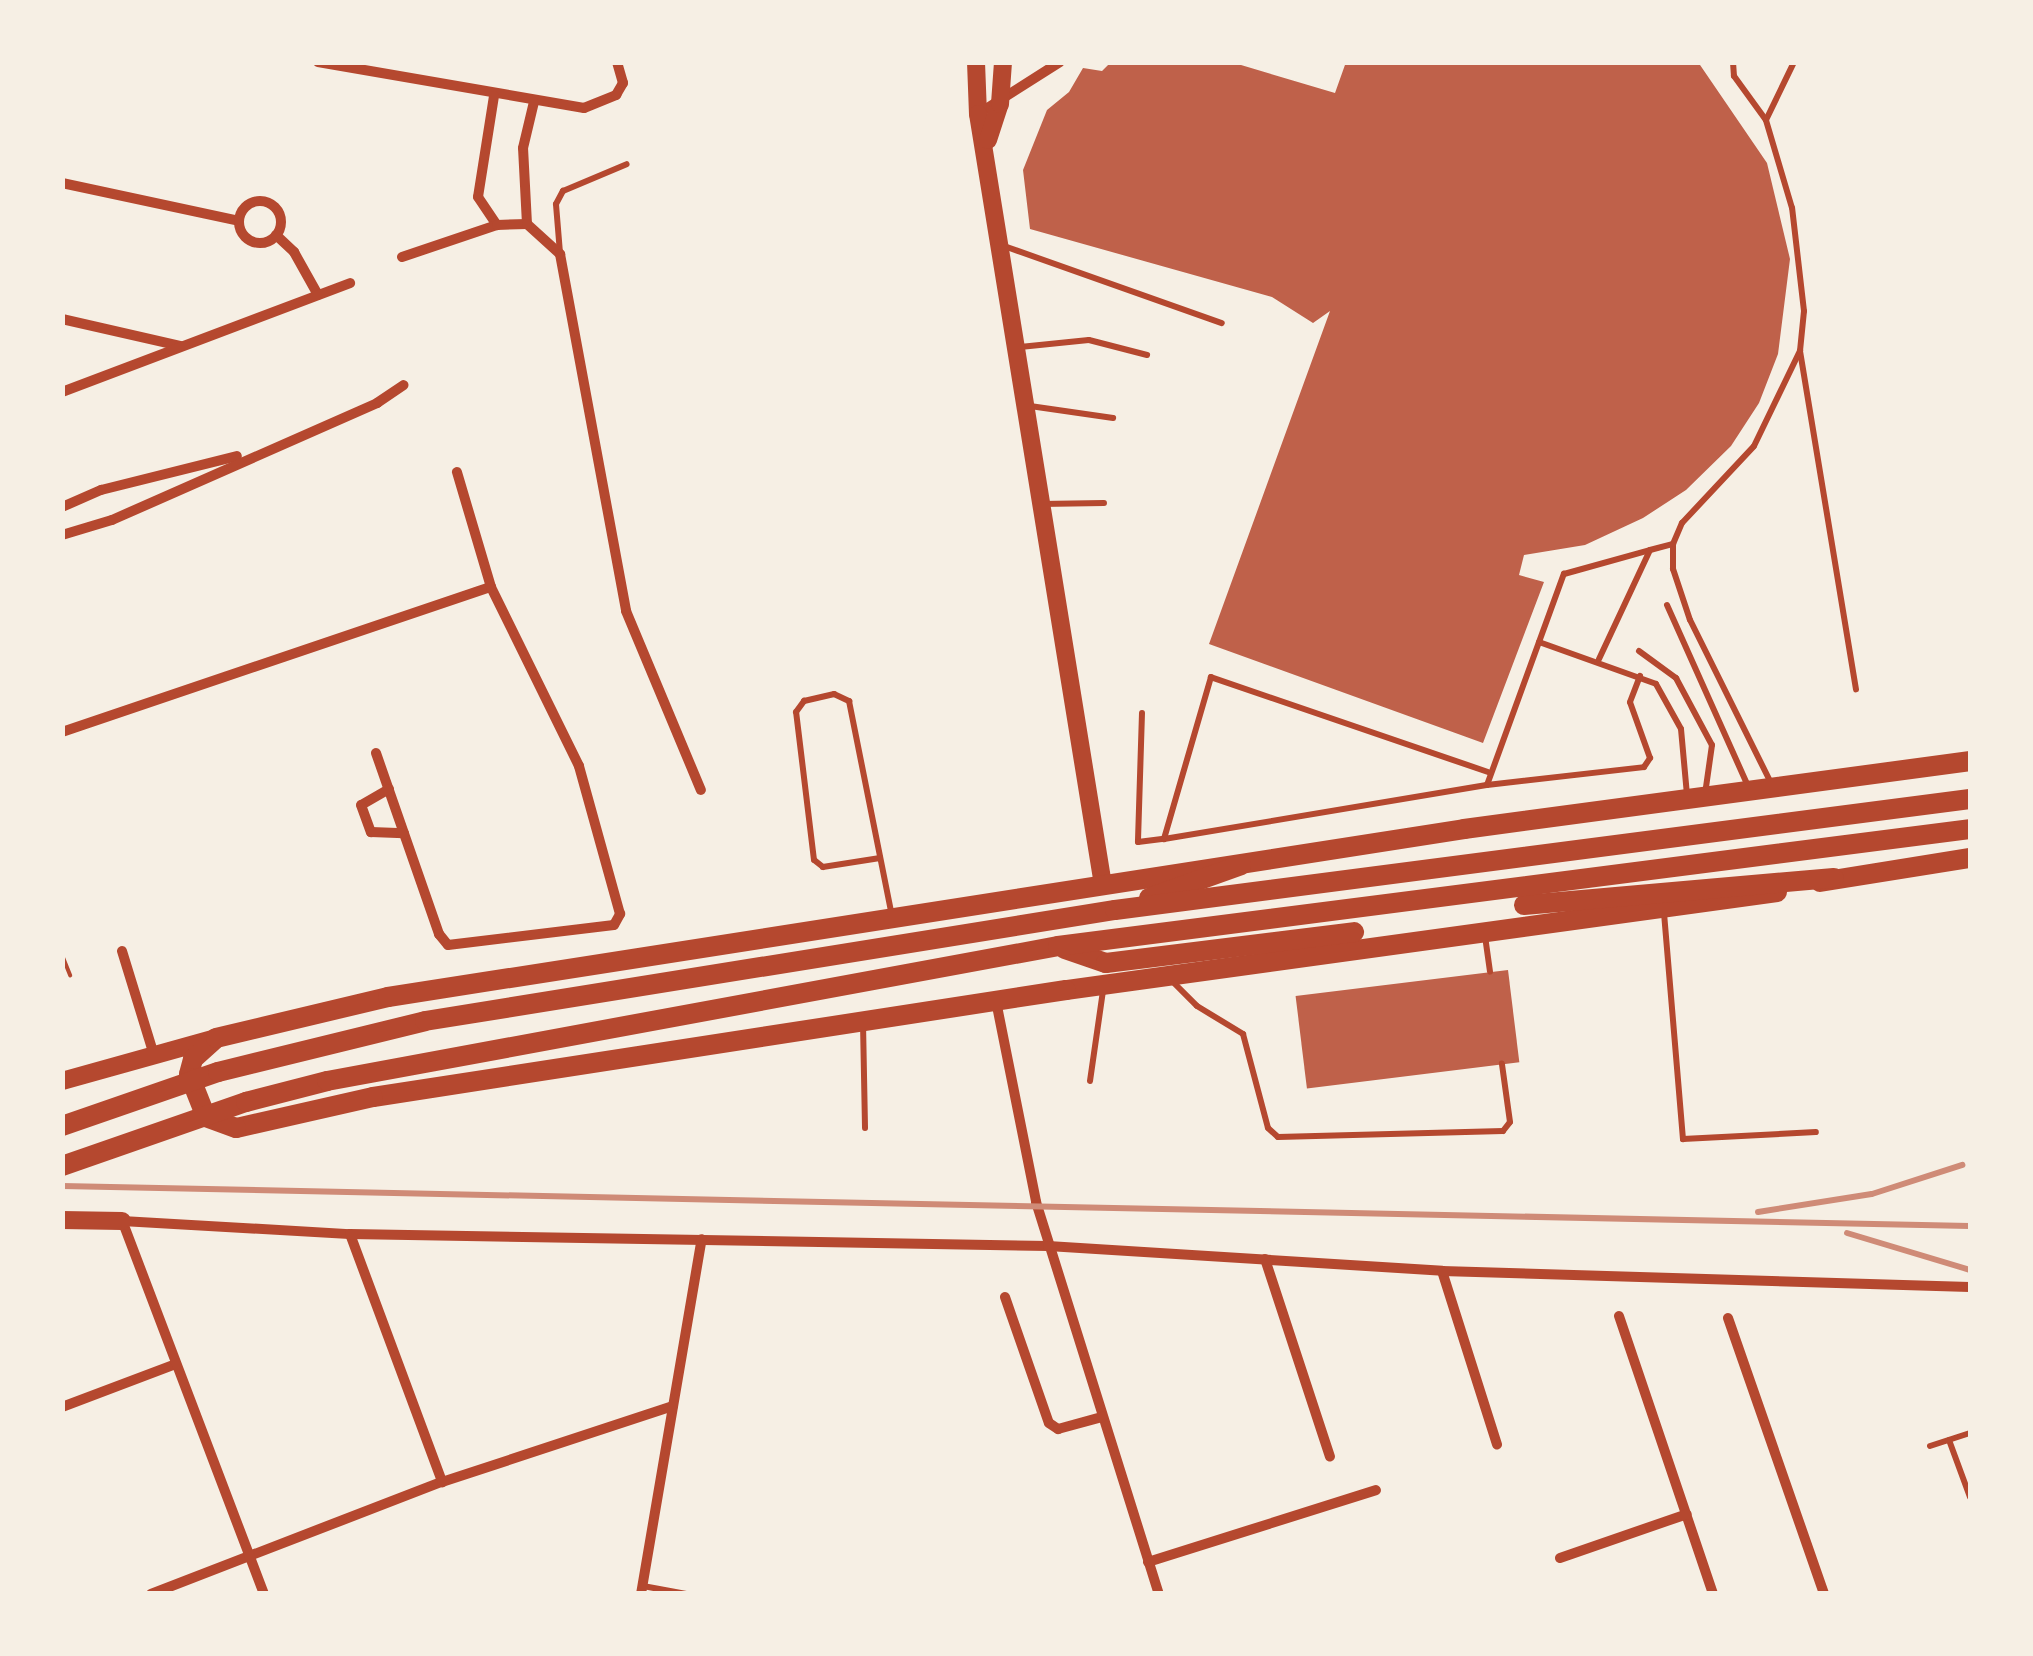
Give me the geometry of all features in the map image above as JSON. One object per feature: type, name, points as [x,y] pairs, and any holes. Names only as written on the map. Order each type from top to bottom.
[{"type":"main road","points":[[1970,762],[1696,796],[388,997],[216,1038],[193,1058],[195,1102],[206,1118],[236,1128],[373,1097],[1104,984],[1663,907],[1970,858]]},
{"type":"main road","points":[[62,1126],[306,1048],[425,1021],[1115,910],[1970,799]]},
{"type":"main road","points":[[62,1166],[177,1124],[327,1081],[1058,946],[1970,829]]},
{"type":"main road","points":[[1115,910],[1241,865]]},
{"type":"main road","points":[[1524,905],[1834,878]]},
{"type":"main road","points":[[1058,946],[1106,962],[1354,932]]},
{"type":"street","points":[[318,62],[494,96],[602,105],[622,83],[618,62]]},
{"type":"street","points":[[978,114],[1000,104],[1060,62]]},
{"type":"street","points":[[988,140],[1000,104],[1003,63],[976,71],[978,114],[988,140],[1040,504],[1103,885]]},
{"type":"street","points":[[494,96],[478,197],[497,225]]},
{"type":"street","points":[[534,102],[522,148],[528,224],[560,254],[621,595],[702,790]]},
{"type":"street","points":[[62,184],[239,221],[252,242],[276,235]]},
{"type":"street","points":[[239,221],[248,204],[267,203],[280,216],[276,235]]},
{"type":"street","points":[[402,257],[497,225],[528,224]]},
{"type":"street","points":[[276,235],[294,252],[318,295]]},
{"type":"street","points":[[62,392],[350,283]]},
{"type":"street","points":[[62,319],[182,346]]},
{"type":"street","points":[[62,535],[112,520],[252,453],[378,403],[404,385]]},
{"type":"street","points":[[62,507],[101,490],[252,453]]},
{"type":"street","points":[[376,754],[439,934],[448,945],[484,945],[602,932],[620,914],[578,766],[491,587],[457,472]]},
{"type":"street","points":[[62,732],[491,587]]},
{"type":"street","points":[[389,788],[361,805],[371,832],[404,833]]},
{"type":"street","points":[[122,951],[154,1055]]},
{"type":"street","points":[[996,1001],[1048,1246],[1159,1594]]},
{"type":"street","points":[[62,1081],[216,1038]]},
{"type":"street","points":[[62,1222],[350,1234],[1048,1246],[1442,1270],[1970,1287]]},
{"type":"street","points":[[122,1222],[264,1594]]},
{"type":"street","points":[[350,1234],[442,1482]]},
{"type":"street","points":[[642,1590],[702,1240]]},
{"type":"street","points":[[1266,1259],[1330,1458]]},
{"type":"street","points":[[1442,1270],[1497,1444]]},
{"type":"street","points":[[1004,1297],[1049,1424],[1058,1428],[1102,1417]]},
{"type":"street","points":[[1619,1316],[1713,1594]]},
{"type":"street","points":[[1728,1318],[1824,1594]]},
{"type":"street","points":[[62,1408],[176,1364]]},
{"type":"street","points":[[151,1594],[442,1482],[674,1406]]},
{"type":"street","points":[[1148,1562],[1376,1490]]},
{"type":"street","points":[[1560,1558],[1687,1514]]},
{"type":"lane","points":[[1733,62],[1734,76],[1766,120],[1792,208],[1804,311],[1800,351],[1856,689]]},
{"type":"lane","points":[[1766,120],[1794,62]]},
{"type":"lane","points":[[560,254],[556,204],[564,191],[628,164]]},
{"type":"lane","points":[[1004,246],[1222,324]]},
{"type":"lane","points":[[1020,348],[1089,340],[1146,355]]},
{"type":"lane","points":[[1774,786],[1759,768],[1690,620],[1673,569],[1673,544],[1682,523],[1754,446],[1800,351]]},
{"type":"lane","points":[[1027,406],[1113,418]]},
{"type":"lane","points":[[1040,504],[1104,503]]},
{"type":"lane","points":[[1487,786],[1488,772],[1564,574],[1673,544]]},
{"type":"lane","points":[[1599,659],[1650,550]]},
{"type":"lane","points":[[1667,605],[1749,789]]},
{"type":"lane","points":[[1539,642],[1599,659],[1656,684],[1677,717],[1696,796]]},
{"type":"lane","points":[[1639,651],[1676,678],[1712,744],[1696,796]]},
{"type":"lane","points":[[1164,839],[1211,676],[1488,772]]},
{"type":"lane","points":[[1142,714],[1138,842],[1487,786],[1644,768],[1650,758],[1630,702],[1640,676]]},
{"type":"lane","points":[[880,858],[822,867],[814,860],[796,712],[804,701],[834,694],[848,701],[880,858],[892,918]]},
{"type":"lane","points":[[1663,907],[1684,1138],[1816,1132]]},
{"type":"lane","points":[[1484,930],[1490,972]]},
{"type":"lane","points":[[1090,1081],[1108,940]]},
{"type":"lane","points":[[1165,975],[1196,1006],[1244,1034],[1268,1128],[1278,1137],[1504,1132],[1510,1122],[1502,1064]]},
{"type":"lane","points":[[863,1022],[864,1128]]},
{"type":"lane","points":[[1930,1446],[1970,1433]]},
{"type":"lane","points":[[1949,1440],[1970,1496]]},
{"type":"lane","points":[[642,1590],[686,1594]]},
{"type":"path","points":[[62,955],[70,976]]},
{"type":"building","points":[[1111,62],[1231,62],[1335,93],[1346,62],[1698,62],[1767,163],[1790,259],[1778,354],[1759,403],[1731,446],[1686,490],[1643,518],[1585,545],[1524,555],[1519,575],[1544,582],[1483,743],[1209,644],[1330,311],[1313,323],[1272,297],[1030,229],[1023,170],[1047,110],[1069,92],[1083,68],[1102,71]]},
{"type":"building","points":[[1508,970],[1519,1062],[1307,1088],[1296,996]]},
{"type":"railway","points":[[1758,1212],[1872,1194],[1962,1165]]},
{"type":"railway","points":[[62,1186],[1970,1226]]},
{"type":"railway","points":[[1847,1233],[1970,1270]]}]
